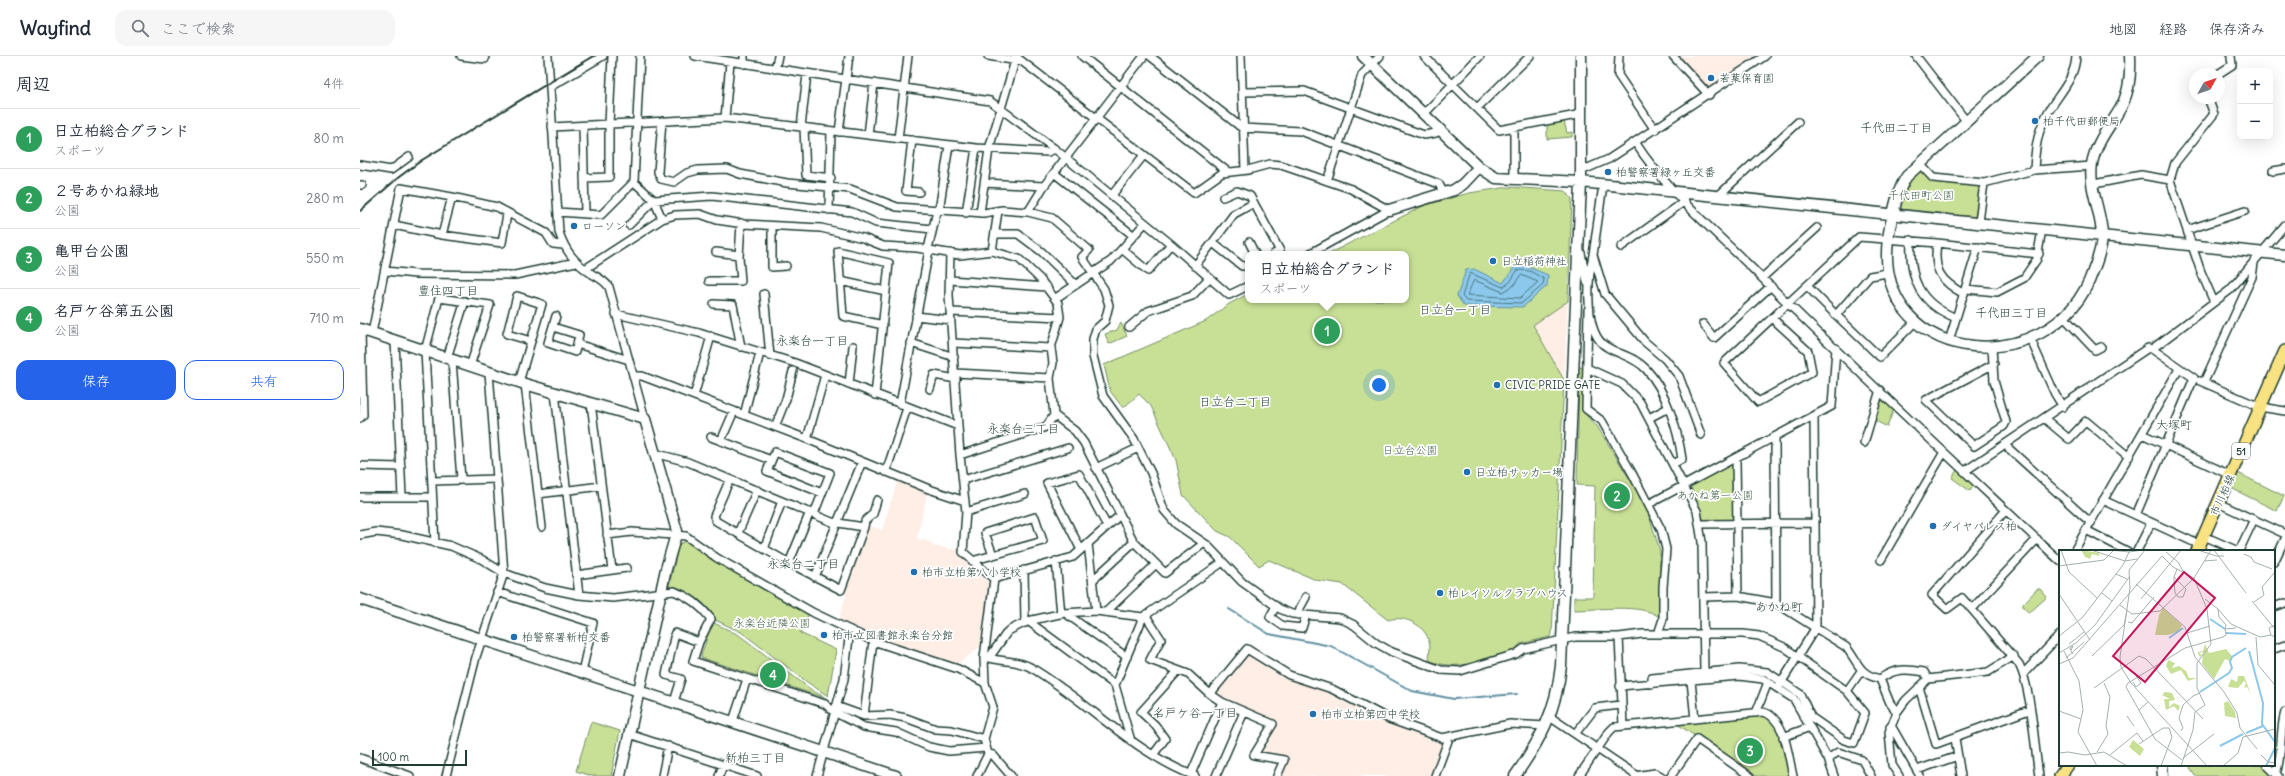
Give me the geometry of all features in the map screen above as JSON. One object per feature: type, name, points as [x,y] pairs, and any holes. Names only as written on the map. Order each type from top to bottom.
[{"type":"main road","name":"市川柏線","points":[[2200,544],[2285,350]]},
{"type":"main road","points":[[2060,776],[2067,766]]},
{"type":"street","points":[[461,56],[485,59]]},
{"type":"street","points":[[548,56],[559,232],[563,245],[576,262],[585,269],[605,280],[609,287],[654,453],[676,527],[676,535],[660,593],[620,776]]},
{"type":"street","points":[[550,87],[603,56]]},
{"type":"street","points":[[584,178],[610,177],[609,125],[612,56]]},
{"type":"street","points":[[558,212],[601,215],[634,182],[640,56]]},
{"type":"street","points":[[695,56],[990,101],[1001,107],[1056,148],[1230,295],[1245,288]]},
{"type":"street","points":[[744,56],[744,64]]},
{"type":"street","points":[[775,69],[778,56]]},
{"type":"street","points":[[829,210],[835,131],[849,56]]},
{"type":"street","points":[[898,138],[908,56]]},
{"type":"street","points":[[988,56],[1017,59],[1194,193],[1222,173],[1245,170],[1270,164],[1281,165],[1351,189],[1389,210]]},
{"type":"street","points":[[1082,56],[1122,86],[1228,172]]},
{"type":"street","points":[[1028,212],[1044,186],[1144,56]]},
{"type":"street","points":[[1150,56],[1242,128],[1300,131],[1339,144],[1439,184],[1444,194]]},
{"type":"street","points":[[1241,56],[1242,128],[1245,170]]},
{"type":"street","points":[[1363,56],[1479,167],[1496,178],[1581,182],[1718,195],[2285,255]]},
{"type":"street","points":[[1327,181],[1362,75],[1380,56]]},
{"type":"street","points":[[1424,114],[1452,83],[1480,56]]},
{"type":"street","points":[[1477,108],[1530,56]]},
{"type":"street","points":[[1515,776],[1532,751],[1548,722],[1558,690],[1579,244],[1582,114],[1581,56]]},
{"type":"street","points":[[1619,56],[1618,75],[1655,130]]},
{"type":"street","points":[[1673,56],[1709,95]]},
{"type":"street","points":[[1581,171],[1602,164],[1709,95],[1765,56]]},
{"type":"street","points":[[1916,56],[1967,122]]},
{"type":"street","points":[[2038,56],[1905,179],[1893,213],[1888,239],[1886,262],[1887,273],[1896,297],[1915,322],[1935,335],[1949,341],[1974,346],[1992,347],[2020,342],[2030,338],[2063,316],[2086,288],[2098,258],[2102,236],[2092,166],[2097,146],[2118,112],[2127,91],[2131,71],[2130,56]]},
{"type":"street","points":[[2034,170],[2036,145],[2042,124],[2069,81],[2076,56]]},
{"type":"street","points":[[2225,70],[2232,65],[2231,56]]},
{"type":"street","points":[[1427,57],[1499,130],[1582,114]]},
{"type":"street","points":[[980,213],[989,149],[1017,59]]},
{"type":"street","points":[[725,118],[730,62]]},
{"type":"street","points":[[807,74],[803,127],[806,175],[831,178]]},
{"type":"street","points":[[868,135],[874,83]]},
{"type":"street","points":[[1242,92],[1304,91],[1424,135],[1436,133],[1439,129]]},
{"type":"street","points":[[2210,104],[2214,114],[2175,163],[2170,180],[2192,245],[2214,302]]},
{"type":"street","points":[[552,127],[725,118],[976,148],[1048,152],[1056,148]]},
{"type":"street","points":[[662,121],[658,172],[661,179],[666,182],[674,182],[687,173],[698,170],[727,169],[754,177],[850,190],[867,195],[889,205],[966,213],[998,211],[1028,212],[1052,218],[1065,227],[1089,250],[1082,257],[1104,289],[1110,305],[1105,321],[1096,329],[1093,339],[1095,368],[1103,396],[1138,448],[1151,473],[1164,510],[1176,524],[1203,544],[1207,545],[1242,582],[1276,606],[1292,614],[1340,618],[1354,625],[1376,643],[1387,649],[1441,670],[1460,671],[1516,654],[1523,649],[1575,637],[1619,637],[1658,634],[1744,634],[1759,636],[1774,642],[1847,691],[1865,713],[1854,743],[1844,740],[1811,717],[1800,694],[1763,679],[1739,676],[1620,686]]},
{"type":"street","points":[[1718,195],[1798,122]]},
{"type":"street","points":[[583,126],[585,214]]},
{"type":"street","points":[[1514,127],[1514,178]]},
{"type":"street","points":[[912,140],[906,190],[919,192]]},
{"type":"street","points":[[1634,142],[1645,158],[1675,191],[1762,278],[2059,561]]},
{"type":"street","points":[[900,404],[932,229],[938,211],[949,145]]},
{"type":"street","points":[[966,213],[976,148]]},
{"type":"street","points":[[1112,195],[1144,155]]},
{"type":"street","points":[[360,164],[391,170],[409,157]]},
{"type":"street","points":[[1920,164],[1933,178],[1984,183],[2034,170],[2092,166]]},
{"type":"street","points":[[1314,251],[1389,210],[1444,194],[1463,184],[1479,167]]},
{"type":"street","points":[[2273,171],[2285,168]]},
{"type":"street","points":[[1054,174],[1134,236]]},
{"type":"street","points":[[2094,184],[2141,175],[2170,180]]},
{"type":"street","points":[[634,182],[654,200],[662,219]]},
{"type":"street","points":[[984,183],[1044,186]]},
{"type":"street","points":[[1979,222],[1984,183]]},
{"type":"street","points":[[1603,185],[1588,288],[1586,409],[1602,421],[1649,504],[1661,529],[1666,549],[1663,587],[1663,619],[1658,634]]},
{"type":"street","points":[[372,334],[401,188],[484,203],[546,233],[553,244],[557,246],[563,245]]},
{"type":"street","points":[[1223,198],[1237,191],[1250,196],[1280,251]]},
{"type":"street","points":[[442,235],[452,196]]},
{"type":"street","points":[[629,225],[654,200],[712,196],[852,212],[876,223],[932,229]]},
{"type":"street","points":[[1621,247],[1685,201]]},
{"type":"street","points":[[1195,266],[1234,214],[1254,203]]},
{"type":"street","points":[[992,251],[998,211]]},
{"type":"street","points":[[2187,230],[2245,211]]},
{"type":"street","points":[[394,225],[442,235],[502,243],[507,214]]},
{"type":"street","points":[[585,269],[662,219],[675,215],[700,214],[717,220],[741,223],[821,228],[863,238],[883,246],[928,250],[960,255],[992,251],[1019,259],[1032,270],[1056,298],[1060,317],[1051,348],[1053,363],[1050,378],[1054,415],[1046,427],[960,455]]},
{"type":"street","points":[[708,281],[741,281],[741,223]]},
{"type":"street","points":[[1056,298],[1094,274],[1123,250],[1146,223]]},
{"type":"street","points":[[1965,471],[2006,446],[2148,348],[2152,349],[2230,290],[2285,224]]},
{"type":"street","points":[[772,226],[772,267],[786,266]]},
{"type":"street","points":[[1762,278],[1817,228]]},
{"type":"street","points":[[1937,243],[1935,256],[1938,270],[1950,286],[1965,292],[1989,292],[2007,288],[2024,278],[2039,254],[2042,229]]},
{"type":"street","points":[[995,234],[1018,234],[1042,252],[1076,286]]},
{"type":"street","points":[[1773,319],[1808,351],[1812,372],[1758,402],[1724,363],[1773,319],[1859,237],[1912,240],[2039,254]]},
{"type":"street","points":[[1912,240],[1912,272],[1919,290],[1934,306],[1956,318]]},
{"type":"street","points":[[1249,242],[1254,251]]},
{"type":"street","points":[[1213,243],[1242,266],[1245,266]]},
{"type":"street","points":[[1123,250],[1148,271],[1171,244]]},
{"type":"street","points":[[1579,244],[1588,288]]},
{"type":"street","points":[[1949,341],[1978,247]]},
{"type":"street","points":[[875,395],[883,325],[889,263],[838,251],[843,316],[883,325]]},
{"type":"street","points":[[716,252],[740,255]]},
{"type":"street","points":[[950,253],[951,320],[956,376],[960,455],[966,512],[963,552],[972,562],[994,580]]},
{"type":"street","points":[[1593,255],[1605,294],[1645,342],[1665,359],[1678,376],[1701,435]]},
{"type":"street","points":[[385,271],[416,274],[515,275],[576,262]]},
{"type":"street","points":[[2204,382],[2252,277],[2254,262]]},
{"type":"street","points":[[1836,316],[1870,276],[1887,273]]},
{"type":"street","points":[[1129,327],[1152,309],[1192,296],[1209,278]]},
{"type":"street","points":[[950,280],[1047,287]]},
{"type":"street","points":[[840,281],[886,291]]},
{"type":"street","points":[[1703,324],[1714,338],[1771,286]]},
{"type":"street","points":[[1807,286],[1836,316],[1880,357],[1915,322]]},
{"type":"street","points":[[764,294],[770,356]]},
{"type":"street","points":[[531,341],[507,334],[517,296],[542,304],[531,341],[522,383],[542,528]]},
{"type":"street","points":[[434,543],[425,351],[439,298],[490,304],[470,366]]},
{"type":"street","points":[[461,479],[450,359],[465,301]]},
{"type":"street","points":[[714,304],[733,305],[741,347]]},
{"type":"street","points":[[1588,310],[1600,340],[1606,347],[1629,356],[1646,368],[1659,385],[1677,436],[1682,458],[1673,464]]},
{"type":"street","points":[[951,312],[1060,317]]},
{"type":"street","points":[[616,314],[711,336],[825,375],[907,408],[958,426]]},
{"type":"street","points":[[553,327],[579,335],[575,352],[548,343],[556,316]]},
{"type":"street","points":[[916,316],[951,320]]},
{"type":"street","points":[[2063,316],[2095,350],[2101,347]]},
{"type":"street","points":[[360,418],[364,415],[361,330],[522,383],[645,419]]},
{"type":"street","points":[[694,396],[711,336]]},
{"type":"street","points":[[2030,338],[2055,394],[2063,407]]},
{"type":"street","points":[[395,341],[402,497]]},
{"type":"street","points":[[911,343],[954,357]]},
{"type":"street","points":[[953,343],[1051,348]]},
{"type":"street","points":[[577,344],[629,360]]},
{"type":"street","points":[[849,384],[853,346]]},
{"type":"street","points":[[1992,347],[1994,364],[1994,381],[2006,422],[2004,426],[1974,446],[1926,400],[1994,364]]},
{"type":"street","points":[[1649,504],[1832,406],[1836,348]]},
{"type":"street","points":[[2152,349],[2194,378],[2260,407],[2285,411]]},
{"type":"street","points":[[744,415],[760,353]]},
{"type":"street","points":[[1587,368],[1622,384],[1640,402],[1684,485],[1700,524],[1704,672]]},
{"type":"street","points":[[2075,550],[2179,369]]},
{"type":"street","points":[[775,428],[786,399],[793,371]]},
{"type":"street","points":[[446,776],[482,639],[504,573],[489,372]]},
{"type":"street","points":[[807,439],[825,375]]},
{"type":"street","points":[[930,389],[934,375],[1050,378]]},
{"type":"street","points":[[633,376],[642,376],[807,439],[886,472],[965,501]]},
{"type":"street","points":[[2136,515],[2194,378]]},
{"type":"street","points":[[1864,443],[1880,390]]},
{"type":"street","points":[[555,393],[579,595]]},
{"type":"street","points":[[591,403],[612,570]]},
{"type":"street","points":[[886,472],[907,408]]},
{"type":"street","points":[[1649,418],[1668,408]]},
{"type":"street","points":[[721,441],[734,411]]},
{"type":"street","points":[[1054,415],[1075,431],[1084,443],[1134,542],[1165,573],[1203,544]]},
{"type":"street","points":[[1780,685],[1816,627],[1814,417]]},
{"type":"street","points":[[2045,419],[2069,439],[2086,421],[2129,457]]},
{"type":"street","points":[[2142,434],[2230,476]]},
{"type":"street","points":[[711,437],[772,460]]},
{"type":"street","points":[[1775,437],[1776,603]]},
{"type":"street","points":[[2006,446],[2091,523]]},
{"type":"street","points":[[963,480],[1068,448]]},
{"type":"street","points":[[1096,468],[1138,448]]},
{"type":"street","points":[[789,563],[822,493],[830,473],[775,452],[767,471],[822,493]]},
{"type":"street","points":[[1881,560],[1944,452]]},
{"type":"street","points":[[654,453],[688,462],[836,522],[864,527]]},
{"type":"street","points":[[1736,458],[1738,596]]},
{"type":"street","points":[[815,577],[836,522],[862,462]]},
{"type":"street","points":[[360,466],[401,467]]},
{"type":"street","points":[[1081,550],[1047,483],[1079,474],[1107,526]]},
{"type":"street","points":[[432,480],[497,479]]},
{"type":"street","points":[[730,479],[714,516],[716,521],[789,563],[841,590],[865,521],[873,514],[877,500]]},
{"type":"street","points":[[538,494],[601,486]]},
{"type":"street","points":[[738,533],[757,490]]},
{"type":"street","points":[[966,512],[1025,494]]},
{"type":"street","points":[[360,497],[432,497]]},
{"type":"street","points":[[2103,500],[2200,544],[2233,550]]},
{"type":"street","points":[[764,548],[782,501]]},
{"type":"street","points":[[2218,503],[2285,534]]},
{"type":"street","points":[[2006,510],[1932,595],[1947,609],[1962,598],[2014,656],[2024,674],[2039,776]]},
{"type":"street","points":[[994,580],[1024,570],[1073,557],[1120,515]]},
{"type":"street","points":[[972,562],[1043,541],[1035,517],[985,533],[992,555]]},
{"type":"street","points":[[2238,550],[2254,519]]},
{"type":"street","points":[[1700,524],[1815,523]]},
{"type":"street","points":[[2138,550],[2151,523]]},
{"type":"street","points":[[2086,530],[2125,550]]},
{"type":"street","points":[[360,535],[376,532],[416,537],[434,543],[451,546],[474,556],[504,573],[545,588],[579,595],[613,598],[674,591],[699,603],[711,619],[699,642],[693,661],[825,704],[864,727],[896,732],[929,747],[949,751],[987,751],[993,755],[1011,776]]},
{"type":"street","points":[[607,535],[632,532],[686,536],[717,558],[789,600],[850,630],[873,641],[958,669],[985,683]]},
{"type":"street","points":[[1972,609],[2037,539]]},
{"type":"street","points":[[2275,560],[2285,539]]},
{"type":"street","points":[[1093,580],[1134,542]]},
{"type":"street","points":[[1088,544],[1096,611]]},
{"type":"street","points":[[1056,561],[1063,613],[1127,657]]},
{"type":"street","points":[[1115,685],[1144,616],[1223,562]]},
{"type":"street","points":[[1107,611],[1156,564]]},
{"type":"street","points":[[576,575],[627,568]]},
{"type":"street","points":[[1024,570],[1026,622]]},
{"type":"street","points":[[977,776],[987,751],[984,740],[993,707],[985,683],[994,580]]},
{"type":"street","points":[[497,592],[593,623],[582,672]]},
{"type":"street","points":[[1703,597],[1738,596],[1776,603],[1846,647],[1854,656],[1861,671],[1870,677],[1880,679],[1892,671],[1902,669],[1924,672],[1928,679]]},
{"type":"street","points":[[1276,606],[1270,618],[1283,626],[1302,628],[1302,615],[1300,608],[1306,597]]},
{"type":"street","points":[[360,599],[896,776]]},
{"type":"street","points":[[2275,607],[2285,603]]},
{"type":"street","points":[[986,658],[1008,631],[1026,622],[1063,613],[1096,611],[1144,616],[1161,639],[1150,660],[1188,674],[1210,694],[1222,702],[1273,724],[1254,755],[1284,760],[1277,776]]},
{"type":"street","points":[[1026,622],[1115,685],[1131,741]]},
{"type":"street","points":[[817,776],[825,752],[844,679],[850,630]]},
{"type":"street","points":[[674,702],[681,679],[666,675],[675,633],[699,642]]},
{"type":"street","points":[[2024,674],[2059,636]]},
{"type":"street","points":[[1619,637],[1620,686],[1623,726]]},
{"type":"street","points":[[864,716],[873,641]]},
{"type":"street","points":[[2275,649],[2285,645]]},
{"type":"street","points":[[1210,694],[1247,649],[1289,675],[1332,689],[1389,719],[1442,738],[1449,738],[1510,724],[1548,722],[1575,734],[1636,776],[1655,773],[1661,776]]},
{"type":"street","points":[[1899,776],[1892,765],[1890,755],[1890,727],[1897,712],[1919,687],[1928,679],[1988,672],[2014,656]]},
{"type":"street","points":[[986,658],[1017,661],[1030,667],[1091,708],[1131,741],[1153,755],[1193,775],[1222,702]]},
{"type":"street","points":[[1652,684],[1652,678],[1739,669],[1763,671],[1794,699],[1828,759],[1834,776]]},
{"type":"street","points":[[1153,755],[1165,739],[1155,725],[1141,712],[1178,671]]},
{"type":"street","points":[[1847,691],[1861,671]]},
{"type":"street","points":[[733,721],[747,679]]},
{"type":"street","points":[[1880,679],[1890,703],[1897,712]]},
{"type":"street","points":[[1691,681],[1695,719]]},
{"type":"street","points":[[1756,713],[1768,682]]},
{"type":"street","points":[[1919,687],[1936,744],[2030,710]]},
{"type":"street","points":[[1575,734],[1595,708],[1621,705]]},
{"type":"street","points":[[835,709],[864,716],[890,715],[906,718],[936,729],[952,730],[984,740]]},
{"type":"street","points":[[1216,776],[1244,712]]},
{"type":"street","points":[[2277,775],[2285,712]]},
{"type":"street","points":[[1579,776],[1614,727],[1768,713],[1776,719],[1783,737],[1793,776]]},
{"type":"street","points":[[1783,737],[1810,727]]},
{"type":"street","points":[[1890,727],[1894,729],[1919,773],[1958,756]]},
{"type":"street","points":[[629,734],[757,776]]},
{"type":"street","points":[[1435,776],[1449,738]]},
{"type":"street","points":[[1955,738],[1961,776]]},
{"type":"street","points":[[1671,776],[1697,739],[1750,776]]},
{"type":"street","points":[[663,776],[668,746]]},
{"type":"street","points":[[1828,759],[1838,752],[1862,760],[1871,776]]},
{"type":"street","points":[[360,758],[410,776]]},
{"type":"street","points":[[719,776],[723,765]]},
{"type":"street","points":[[2162,766],[2163,776]]},
{"type":"street","points":[[2268,766],[2277,775]]},
{"type":"shaded area","name":"若葉保育園","points":[[1676,56],[1755,56],[1709,89]]},
{"type":"shaded area","points":[[1568,301],[1564,380],[1533,325]]},
{"type":"shaded area","name":"柏市立柏第八小学校","points":[[898,479],[928,490],[917,538],[933,543],[932,546],[958,550],[990,584],[980,647],[956,665],[874,637],[839,620],[846,595],[846,586],[867,525],[882,530]]},
{"type":"shaded area","name":"柏市立柏第四中学校","points":[[1248,653],[1287,677],[1331,692],[1381,720],[1444,744],[1432,776],[1280,776],[1286,758],[1262,754],[1260,750],[1275,723],[1215,695],[1214,691],[1245,654]]},
{"type":"green space","points":[[1564,121],[1567,133],[1572,132],[1572,137],[1547,139],[1547,124]]},
{"type":"green space","name":"千代田町公園","points":[[1918,170],[1922,170],[1931,180],[1978,185],[1980,187],[1977,215],[1973,219],[1903,211],[1899,206],[1907,181]]},
{"type":"green space","name":"日立台公園","points":[[1509,187],[1566,191],[1572,199],[1568,301],[1533,325],[1564,380],[1552,634],[1550,637],[1520,644],[1515,650],[1483,661],[1461,665],[1451,665],[1440,664],[1429,660],[1429,640],[1421,628],[1415,624],[1402,619],[1388,620],[1342,584],[1316,580],[1269,560],[1259,566],[1230,537],[1217,531],[1183,495],[1176,460],[1151,406],[1139,394],[1123,408],[1110,391],[1104,365],[1206,321],[1229,304],[1245,296],[1245,303],[1409,303],[1409,251],[1334,251],[1423,206],[1469,193]]},
{"type":"green space","points":[[1121,323],[1127,336],[1109,344],[1105,334],[1117,330]]},
{"type":"green space","points":[[1579,367],[1585,368],[1583,400],[1586,414],[1597,426],[1646,506],[1660,551],[1659,617],[1642,610],[1631,609],[1618,608],[1574,610],[1574,597],[1593,597],[1595,486],[1577,485]]},
{"type":"green space","points":[[1880,396],[1894,409],[1887,427],[1874,420]]},
{"type":"green space","name":"あかね第一公園","points":[[1731,463],[1734,465],[1734,519],[1732,521],[1704,521],[1690,485]]},
{"type":"green space","points":[[1958,468],[1975,484],[1970,491],[1952,478]]},
{"type":"green space","points":[[2238,473],[2284,496],[2277,511],[2231,488]]},
{"type":"green space","name":"永楽台近隣公園","points":[[687,541],[751,582],[809,614],[800,633],[836,650],[828,696],[741,632],[713,619],[700,602],[668,590],[679,544]]},
{"type":"green space","points":[[2037,589],[2040,589],[2047,597],[2029,613],[2023,607],[2023,604]]},
{"type":"green space","points":[[712,622],[739,635],[813,691],[828,699],[702,658],[701,656]]},
{"type":"green space","points":[[1759,716],[1770,718],[1776,726],[1790,776],[1755,776],[1677,724]]},
{"type":"green space","points":[[591,722],[620,731],[611,776],[592,776],[576,771]]},
{"type":"green space","points":[[2191,766],[2266,766],[2276,776],[2195,776],[2190,768]]},
{"type":"water","points":[[1516,265],[1531,268],[1548,275],[1547,286],[1523,307],[1464,306],[1457,296],[1466,270],[1474,269],[1503,283]]},
{"type":"waterway","points":[[1229,609],[1269,634],[1331,646],[1412,691],[1454,699],[1517,694]]},
{"type":"railway","points":[[360,211],[399,177],[422,160],[593,56]]},
{"type":"place","name":"若葉保育園","points":[[1711,78]]},
{"type":"place","name":"柏千代田郵便局","points":[[2035,121]]},
{"type":"place","name":"柏警察署緑ヶ丘交番","points":[[1608,172]]},
{"type":"place","name":"ローソン","points":[[574,226]]},
{"type":"place","name":"日立稲荷神社","points":[[1493,261]]},
{"type":"place","name":"日立柏総合グランド","points":[[1327,331]]},
{"type":"place","name":"CIVIC PRIDE GATE","points":[[1497,385]]},
{"type":"place","name":"日立柏サッカー場","points":[[1467,472]]},
{"type":"place","name":"２号あかね緑地","points":[[1617,496]]},
{"type":"place","name":"ダイヤパレス柏","points":[[1933,526]]},
{"type":"place","name":"柏市立柏第八小学校","points":[[914,572]]},
{"type":"place","name":"柏レイソルクラブハウス","points":[[1440,593]]},
{"type":"place","name":"柏市立図書館永楽台分館","points":[[824,635]]},
{"type":"place","name":"柏警察署新柏交番","points":[[514,637]]},
{"type":"place","name":"名戸ケ谷第五公園","points":[[773,675]]},
{"type":"place","name":"柏市立柏第四中学校","points":[[1313,714]]},
{"type":"place","name":"亀甲台公園","points":[[1750,751]]},
{"type":"district","name":"千代田二丁目","points":[[1896,127]]},
{"type":"district","name":"豊住四丁目","points":[[448,290]]},
{"type":"district","name":"日立台一丁目","points":[[1455,309]]},
{"type":"district","name":"千代田三丁目","points":[[2011,312]]},
{"type":"district","name":"永楽台一丁目","points":[[812,340]]},
{"type":"district","name":"日立台二丁目","points":[[1235,401]]},
{"type":"district","name":"大塚町","points":[[2174,424]]},
{"type":"district","name":"永楽台三丁目","points":[[1023,428]]},
{"type":"district","name":"永楽台二丁目","points":[[803,563]]},
{"type":"district","name":"あかね町","points":[[1779,606]]},
{"type":"district","name":"名戸ケ谷一丁目","points":[[1195,712]]},
{"type":"district","name":"新柏三丁目","points":[[755,757]]}]
